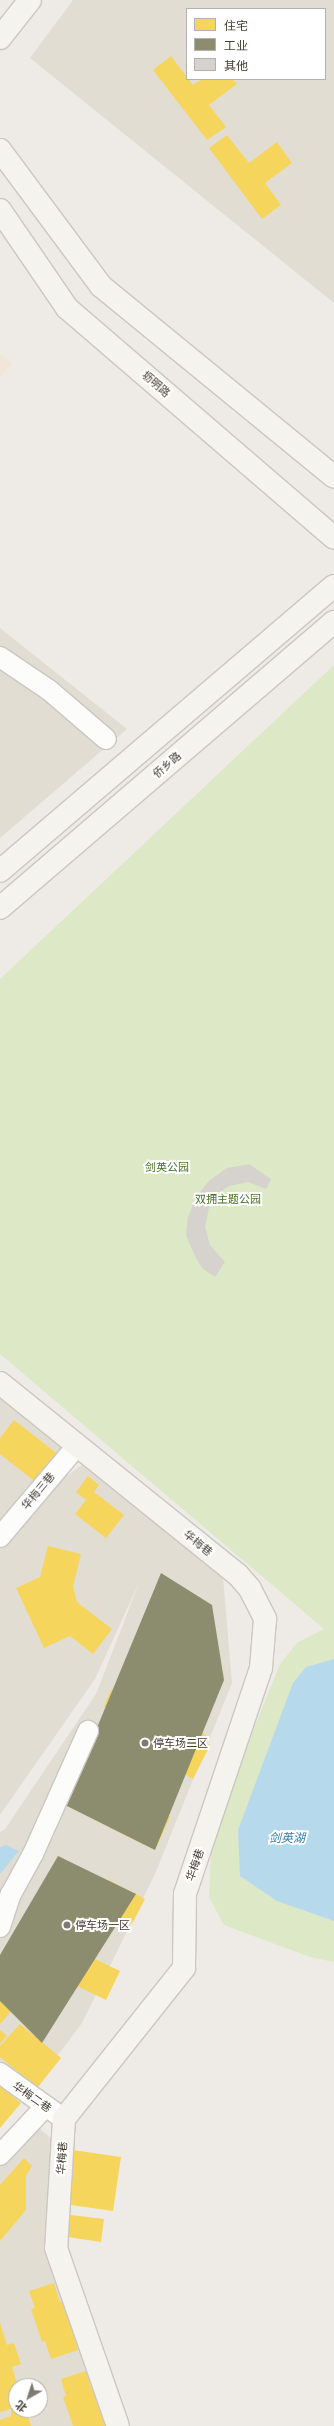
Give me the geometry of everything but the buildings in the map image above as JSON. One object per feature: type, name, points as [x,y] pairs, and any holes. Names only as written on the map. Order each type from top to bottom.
[{"type":"street","points":[[0,38],[30,0]]},
{"type":"street","points":[[0,150],[101,286],[334,477]]},
{"type":"street","name":"坜明路","points":[[0,210],[67,308],[334,538]]},
{"type":"street","points":[[0,871],[334,586]]},
{"type":"street","name":"侨乡路","points":[[0,908],[334,622]]},
{"type":"street","points":[[0,658],[49,690],[106,738]]},
{"type":"street","name":"华梅巷","points":[[0,1383],[238,1575],[250,1589],[265,1619],[261,1668],[185,1894],[184,1968],[64,2119],[56,2248],[118,2426]]},
{"type":"street","name":"华梅三巷","points":[[0,1537],[77,1446]]},
{"type":"street","points":[[0,1927],[11,1894],[33,1854],[88,1731]]},
{"type":"street","name":"华梅二巷","points":[[0,2073],[45,2107],[64,2119]]},
{"type":"street","points":[[0,2155],[45,2107]]},
{"type":"shaded area","points":[[73,0],[334,0],[334,303],[30,58]]},
{"type":"shaded area","points":[[0,354],[12,363],[0,378]]},
{"type":"shaded area","points":[[0,628],[127,729],[0,838]]},
{"type":"shaded area","points":[[0,1395],[73,1455],[0,1537]]},
{"type":"shaded area","points":[[88,1461],[222,1565],[232,1683],[155,1874],[82,2023],[35,2086],[0,2073],[0,1832],[5,1829],[96,1694],[139,1583],[95,1679],[0,1815],[0,1547],[41,1494]]},
{"type":"shaded area","points":[[38,2127],[59,2145],[47,2251],[107,2426],[0,2426],[0,2161]]},
{"type":"green space","name":"剑英公园","points":[[334,665],[334,1962],[310,1957],[224,1925],[209,1897],[212,1832],[280,1664],[298,1642],[324,1629],[0,1354],[0,979]]},
{"type":"water","name":"剑英湖","points":[[334,1659],[334,1921],[277,1901],[240,1876],[238,1830],[293,1683],[306,1667]]},
{"type":"water","points":[[6,1845],[19,1851],[0,1874],[0,1847]]},
{"type":"place","name":"停车场二区","points":[[145,1743]]},
{"type":"place","name":"停车场一区","points":[[67,1925]]},
{"type":"park label","name":"双拥主题公园","points":[[228,1199]]}]
